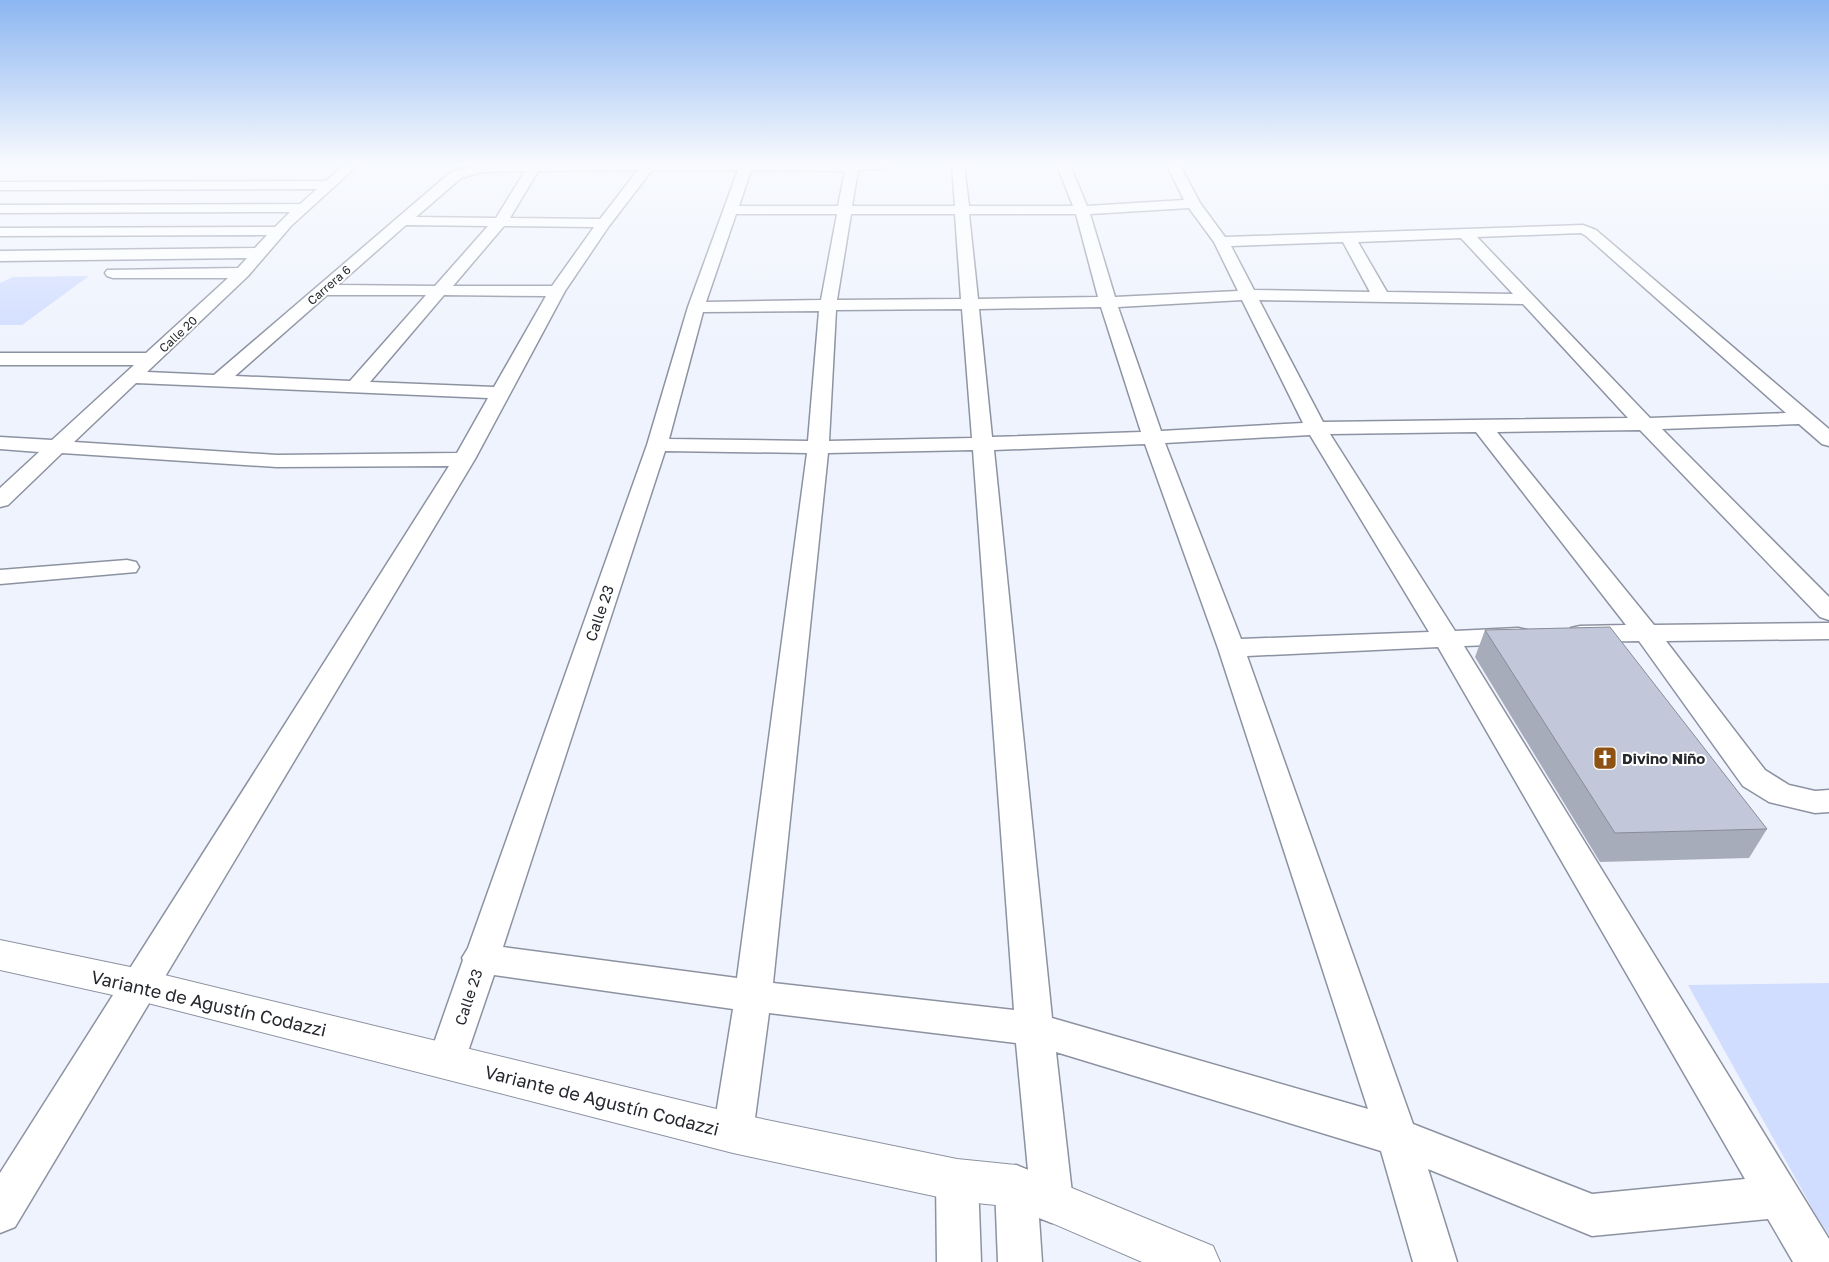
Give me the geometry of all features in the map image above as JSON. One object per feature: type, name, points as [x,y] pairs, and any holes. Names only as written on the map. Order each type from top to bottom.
[{"type":"main road","name":"Variante de Agustín Codazzi","points":[[0,955],[140,985],[447,1060],[733,1133],[957,1180],[1034,1194],[1197,1262]]},
{"type":"street","points":[[0,247],[42,224]]},
{"type":"street","name":"Calle 20","points":[[0,500],[133,378],[242,273],[287,224]]},
{"type":"street","name":"Carrera 6","points":[[218,381],[399,224]]},
{"type":"street","points":[[354,388],[438,290],[498,224]]},
{"type":"street","points":[[5,1195],[140,985],[464,459],[558,291],[603,224]]},
{"type":"street","name":"Calle 23","points":[[447,1060],[480,958],[657,445],[696,307],[726,224]]},
{"type":"street","points":[[733,1133],[753,996],[818,447],[828,306],[843,224]]},
{"type":"street","points":[[962,224],[1034,1029],[1034,1194],[1020,1262]]},
{"type":"street","points":[[1086,224],[1108,302],[1153,438],[1231,648],[1397,1136],[1435,1262]]},
{"type":"street","points":[[1208,224],[1221,242],[1316,428],[1446,638],[1778,1198],[1818,1262]]},
{"type":"street","points":[[1221,242],[1583,229],[1591,233],[1829,440]]},
{"type":"street","points":[[0,232],[280,232]]},
{"type":"street","points":[[1466,234],[1645,424],[1829,612]]},
{"type":"street","points":[[1348,238],[1381,296]]},
{"type":"street","points":[[0,256],[258,254]]},
{"type":"street","points":[[97,273],[242,273]]},
{"type":"street","points":[[322,290],[558,291]]},
{"type":"street","points":[[696,307],[1108,302],[1249,295],[1529,299]]},
{"type":"street","points":[[0,359],[151,359]]},
{"type":"street","points":[[133,378],[499,394]]},
{"type":"street","points":[[657,445],[818,447],[981,444],[1153,438],[1316,428],[1645,424],[1804,418]]},
{"type":"street","points":[[1482,425],[1646,633],[1754,778],[1780,794],[1814,802],[1829,800]]},
{"type":"street","points":[[0,443],[277,461],[464,459]]},
{"type":"street","points":[[0,576],[127,568]]},
{"type":"street","points":[[1231,648],[1446,638],[1829,630]]},
{"type":"street","points":[[480,958],[753,996],[1034,1029],[1397,1136],[1592,1215],[1778,1198]]},
{"type":"street","points":[[957,1180],[959,1262]]},
{"type":"shaded area","points":[[89,276],[22,325],[0,325],[0,283],[13,277]]},
{"type":"shaded area","points":[[1829,983],[1829,1235],[1817,1217],[1688,985]]},
{"type":"building","name":"Divino Niño","points":[[1610,627],[1767,829],[1615,833],[1485,630]]},
{"type":"place","name":"Divino Niño","points":[[1605,758]]}]
